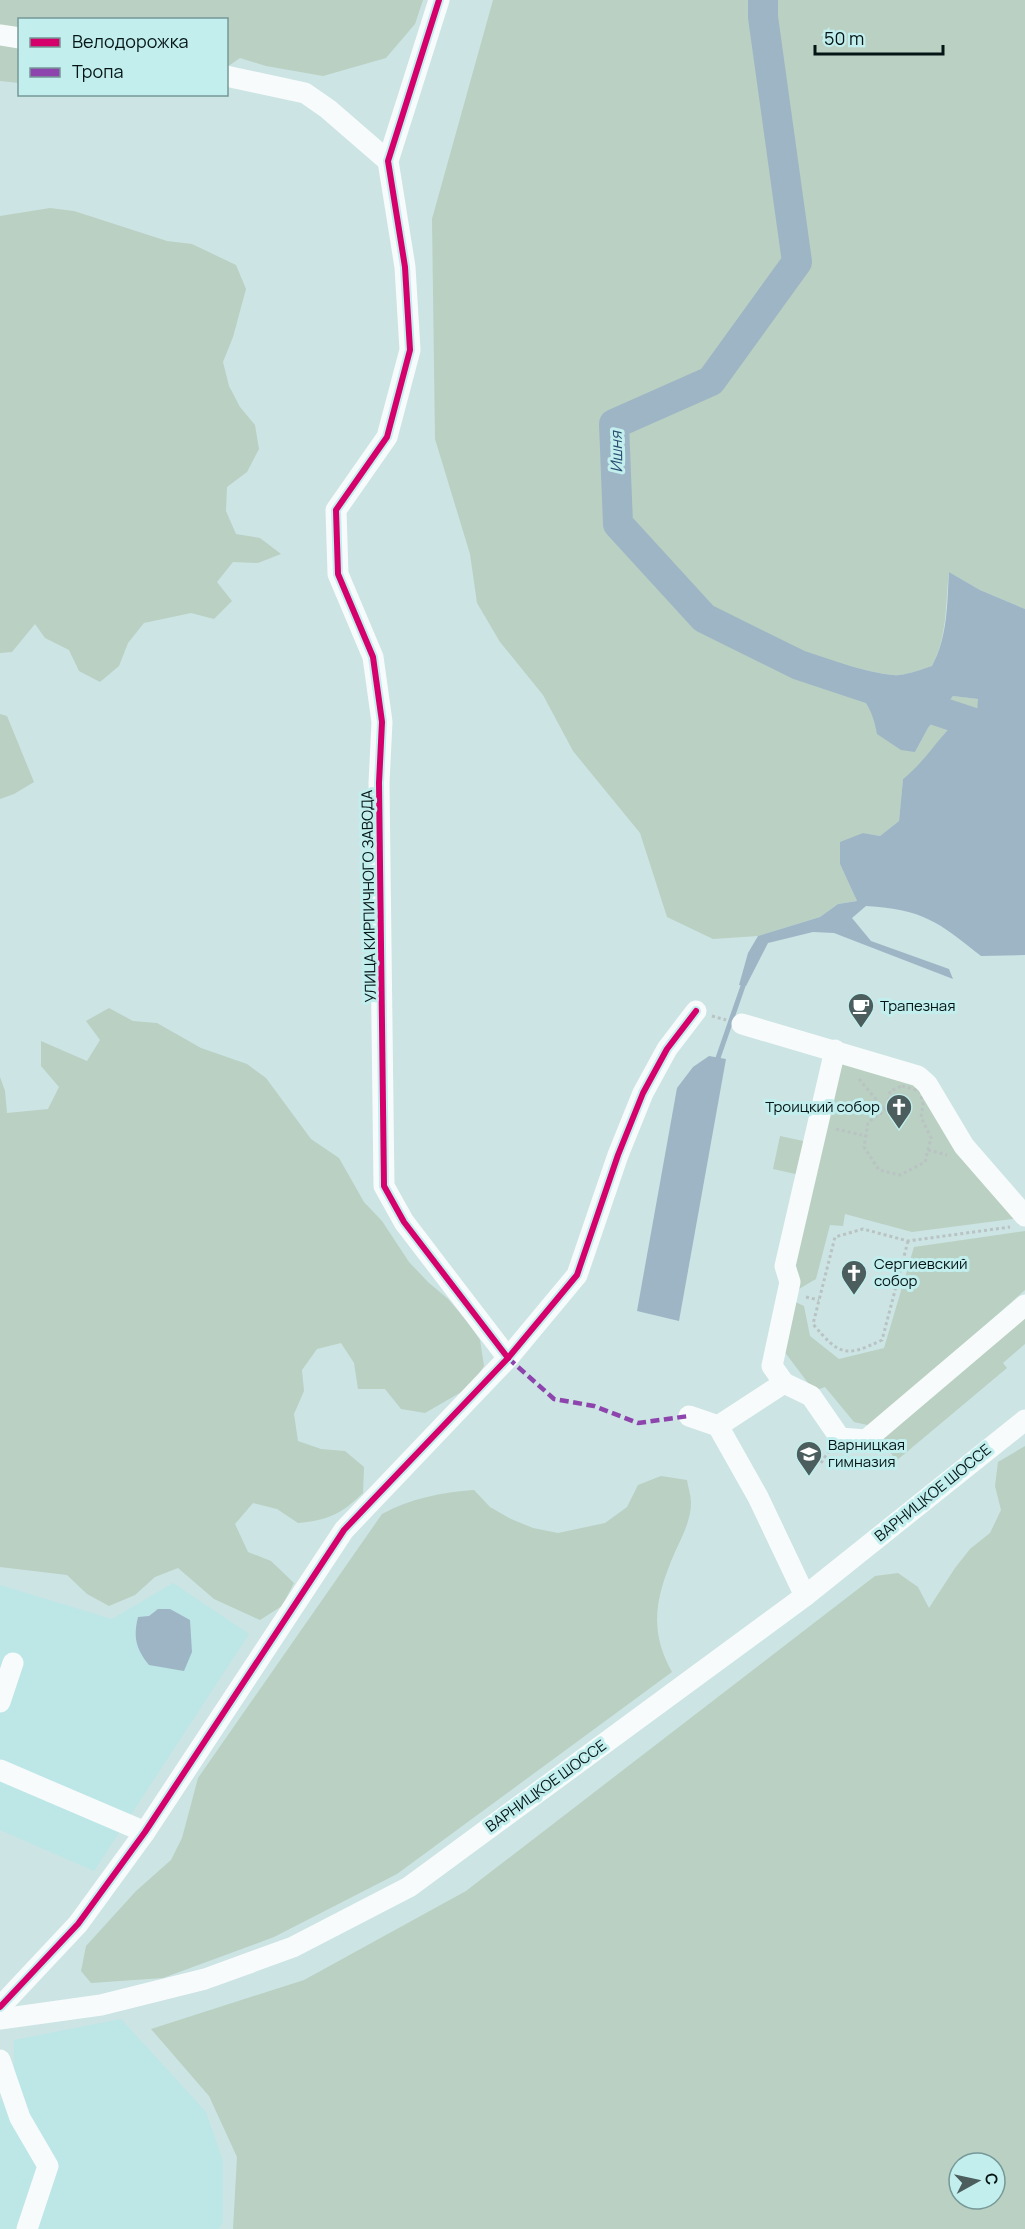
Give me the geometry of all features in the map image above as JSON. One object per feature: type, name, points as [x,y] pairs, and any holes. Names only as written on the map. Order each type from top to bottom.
[{"type":"street","points":[[228,76],[305,93],[328,109],[388,161],[439,0]]},
{"type":"street","points":[[0,35],[18,38]]},
{"type":"street","name":"УЛИЦА КИРПИЧНОГО ЗАВОДА","points":[[388,161],[405,267],[410,350],[387,437],[336,510],[338,574],[373,657],[382,722],[379,783],[384,1186],[404,1222],[508,1358]]},
{"type":"street","points":[[0,2007],[78,1924],[145,1832],[344,1530],[508,1358],[577,1275],[618,1155],[643,1093],[667,1049],[696,1011]]},
{"type":"street","points":[[742,1024],[918,1076],[927,1084],[964,1146],[1019,1222]]},
{"type":"street","points":[[835,1050],[785,1266],[790,1282],[772,1366],[783,1383],[811,1396],[840,1438],[866,1440],[1025,1305]]},
{"type":"street","points":[[718,1426],[783,1383]]},
{"type":"street","points":[[689,1416],[718,1426],[758,1497],[805,1596]]},
{"type":"street","name":"ВАРНИЦКОЕ ШОССЕ","points":[[0,2019],[101,2005],[205,1979],[293,1947],[409,1887],[805,1596],[1025,1420]]},
{"type":"street","points":[[0,1702],[13,1663]]},
{"type":"street","points":[[0,1770],[145,1832]]},
{"type":"street","points":[[0,2060],[20,2118],[48,2166],[27,2229]]},
{"type":"path","points":[[902,1086],[920,1091],[923,1105],[921,1117],[931,1138],[925,1162],[900,1175],[879,1170],[864,1147],[866,1136],[868,1122],[888,1108],[891,1091],[902,1086]]},
{"type":"path","points":[[818,1125],[866,1136]]},
{"type":"path","points":[[908,1240],[882,1340],[856,1353],[831,1346],[813,1324],[835,1237],[863,1229],[908,1240],[1019,1222]]},
{"type":"path","points":[[805,1297],[819,1300]]},
{"type":"shaded area","points":[[949,572],[980,590],[1025,609],[1025,955],[981,956],[929,919],[902,911],[866,906],[852,918],[871,941],[949,969],[953,979],[834,933],[813,932],[768,943],[746,986],[739,985],[748,953],[758,936],[820,917],[838,904],[857,901],[840,864],[840,842],[863,833],[880,836],[899,821],[903,779],[966,711],[977,713],[978,699],[953,696],[928,728],[915,752],[901,750],[877,734],[867,705],[857,691],[842,678],[833,671],[814,674],[799,665],[820,657],[860,669],[893,675],[907,674],[932,666],[944,632]]},
{"type":"shaded area","points":[[709,1056],[726,1059],[679,1321],[637,1311],[677,1088],[693,1067]]},
{"type":"shaded area","points":[[173,1583],[249,1634],[94,1871],[0,1830],[0,1585],[112,1619]]},
{"type":"shaded area","points":[[158,1609],[170,1609],[190,1620],[192,1652],[184,1671],[149,1665],[138,1648],[136,1631],[138,1617],[149,1616]]},
{"type":"shaded area","points":[[121,2019],[206,2112],[223,2161],[223,2222],[219,2229],[0,2229],[0,2102],[14,2075],[14,2040]]},
{"type":"green space","points":[[0,0],[423,0],[415,24],[386,58],[323,76],[266,66],[240,58],[228,66],[228,18],[18,18],[18,83],[0,81]]},
{"type":"green space","points":[[493,0],[1025,0],[1025,609],[980,590],[949,572],[941,643],[932,666],[907,674],[893,675],[860,669],[820,657],[800,665],[814,674],[833,671],[850,684],[868,705],[878,734],[915,752],[928,728],[953,696],[979,699],[977,713],[952,723],[923,763],[903,779],[899,821],[880,836],[862,833],[840,864],[857,901],[838,904],[820,917],[758,936],[713,939],[667,917],[640,833],[573,751],[543,695],[500,642],[477,603],[470,554],[435,439],[432,219]]},
{"type":"green space","points":[[50,208],[74,211],[167,241],[192,244],[236,265],[246,289],[233,337],[223,362],[229,386],[240,407],[255,425],[259,449],[247,472],[227,487],[226,511],[236,534],[260,538],[281,554],[258,563],[233,562],[217,582],[232,601],[214,619],[191,613],[144,623],[128,643],[119,666],[100,682],[79,671],[69,650],[45,638],[35,624],[12,652],[0,653],[0,216]]},
{"type":"green space","points":[[0,714],[7,716],[34,782],[0,799]]},
{"type":"green space","points":[[109,1008],[133,1021],[157,1023],[201,1048],[247,1064],[266,1078],[311,1139],[339,1158],[364,1202],[382,1221],[409,1262],[448,1299],[480,1340],[484,1366],[470,1387],[425,1413],[401,1409],[385,1389],[358,1389],[354,1363],[341,1343],[317,1349],[302,1370],[304,1391],[294,1414],[298,1441],[321,1449],[345,1451],[364,1467],[363,1493],[334,1515],[298,1523],[277,1509],[253,1503],[235,1524],[248,1552],[271,1561],[294,1583],[282,1606],[260,1620],[214,1599],[178,1568],[155,1577],[135,1595],[109,1606],[87,1594],[67,1575],[0,1567],[0,1077],[5,1091],[7,1113],[48,1109],[59,1087],[41,1066],[41,1041],[87,1061],[100,1040],[86,1021]]},
{"type":"green space","points":[[840,1058],[918,1079],[1019,1218],[912,1232],[845,1214],[843,1226],[830,1225],[816,1279],[799,1289],[791,1269]]},
{"type":"green space","points":[[780,1136],[808,1142],[800,1175],[773,1169]]},
{"type":"green space","points":[[1025,1231],[1025,1290],[872,1426],[854,1422],[825,1387],[814,1391],[781,1347],[791,1300],[804,1306],[810,1336],[839,1359],[884,1348],[914,1247]]},
{"type":"green space","points":[[1025,1314],[1025,1344],[1003,1363],[1007,1368],[896,1461],[888,1448],[877,1439]]},
{"type":"green space","points":[[1025,1446],[1025,2229],[233,2229],[237,2157],[209,2096],[151,2029],[304,1980],[466,1891],[875,1576],[898,1573],[918,1587],[929,1608],[970,1549],[990,1533],[1001,1510],[995,1486],[998,1462]]},
{"type":"green space","points":[[661,1476],[687,1480],[691,1500],[688,1522],[668,1568],[657,1612],[660,1641],[672,1672],[397,1874],[274,1937],[163,1978],[91,1983],[81,1971],[86,1946],[136,1891],[171,1860],[182,1838],[198,1778],[382,1514],[426,1497],[474,1490],[490,1507],[511,1519],[533,1528],[558,1533],[605,1523],[627,1507],[638,1485]]},
{"type":"waterway","name":"Ишня","points":[[763,0],[763,17],[797,262],[711,381],[614,424],[618,524],[704,618],[799,665],[1025,740]]},
{"type":"waterway","points":[[718,1058],[743,986]]},
{"type":"marked path","points":[[508,1358],[554,1399],[594,1406],[638,1423],[689,1416]]},
{"type":"cycle path","points":[[439,0],[388,161],[405,267],[410,350],[387,437],[336,510],[338,574],[373,657],[382,722],[379,783],[384,1186],[404,1222],[508,1358]]},
{"type":"cycle path","points":[[0,2007],[78,1924],[145,1832],[344,1530],[508,1358],[577,1275],[618,1155],[643,1093],[667,1049],[696,1011]]},
{"type":"place","name":"Трапезная","points":[[861,1029]]},
{"type":"place","name":"Троицкий собор","points":[[899,1130]]},
{"type":"place","name":"Сергиевский собор","points":[[854,1296]]},
{"type":"place","name":"Варницкая гимназия","points":[[809,1477]]}]
